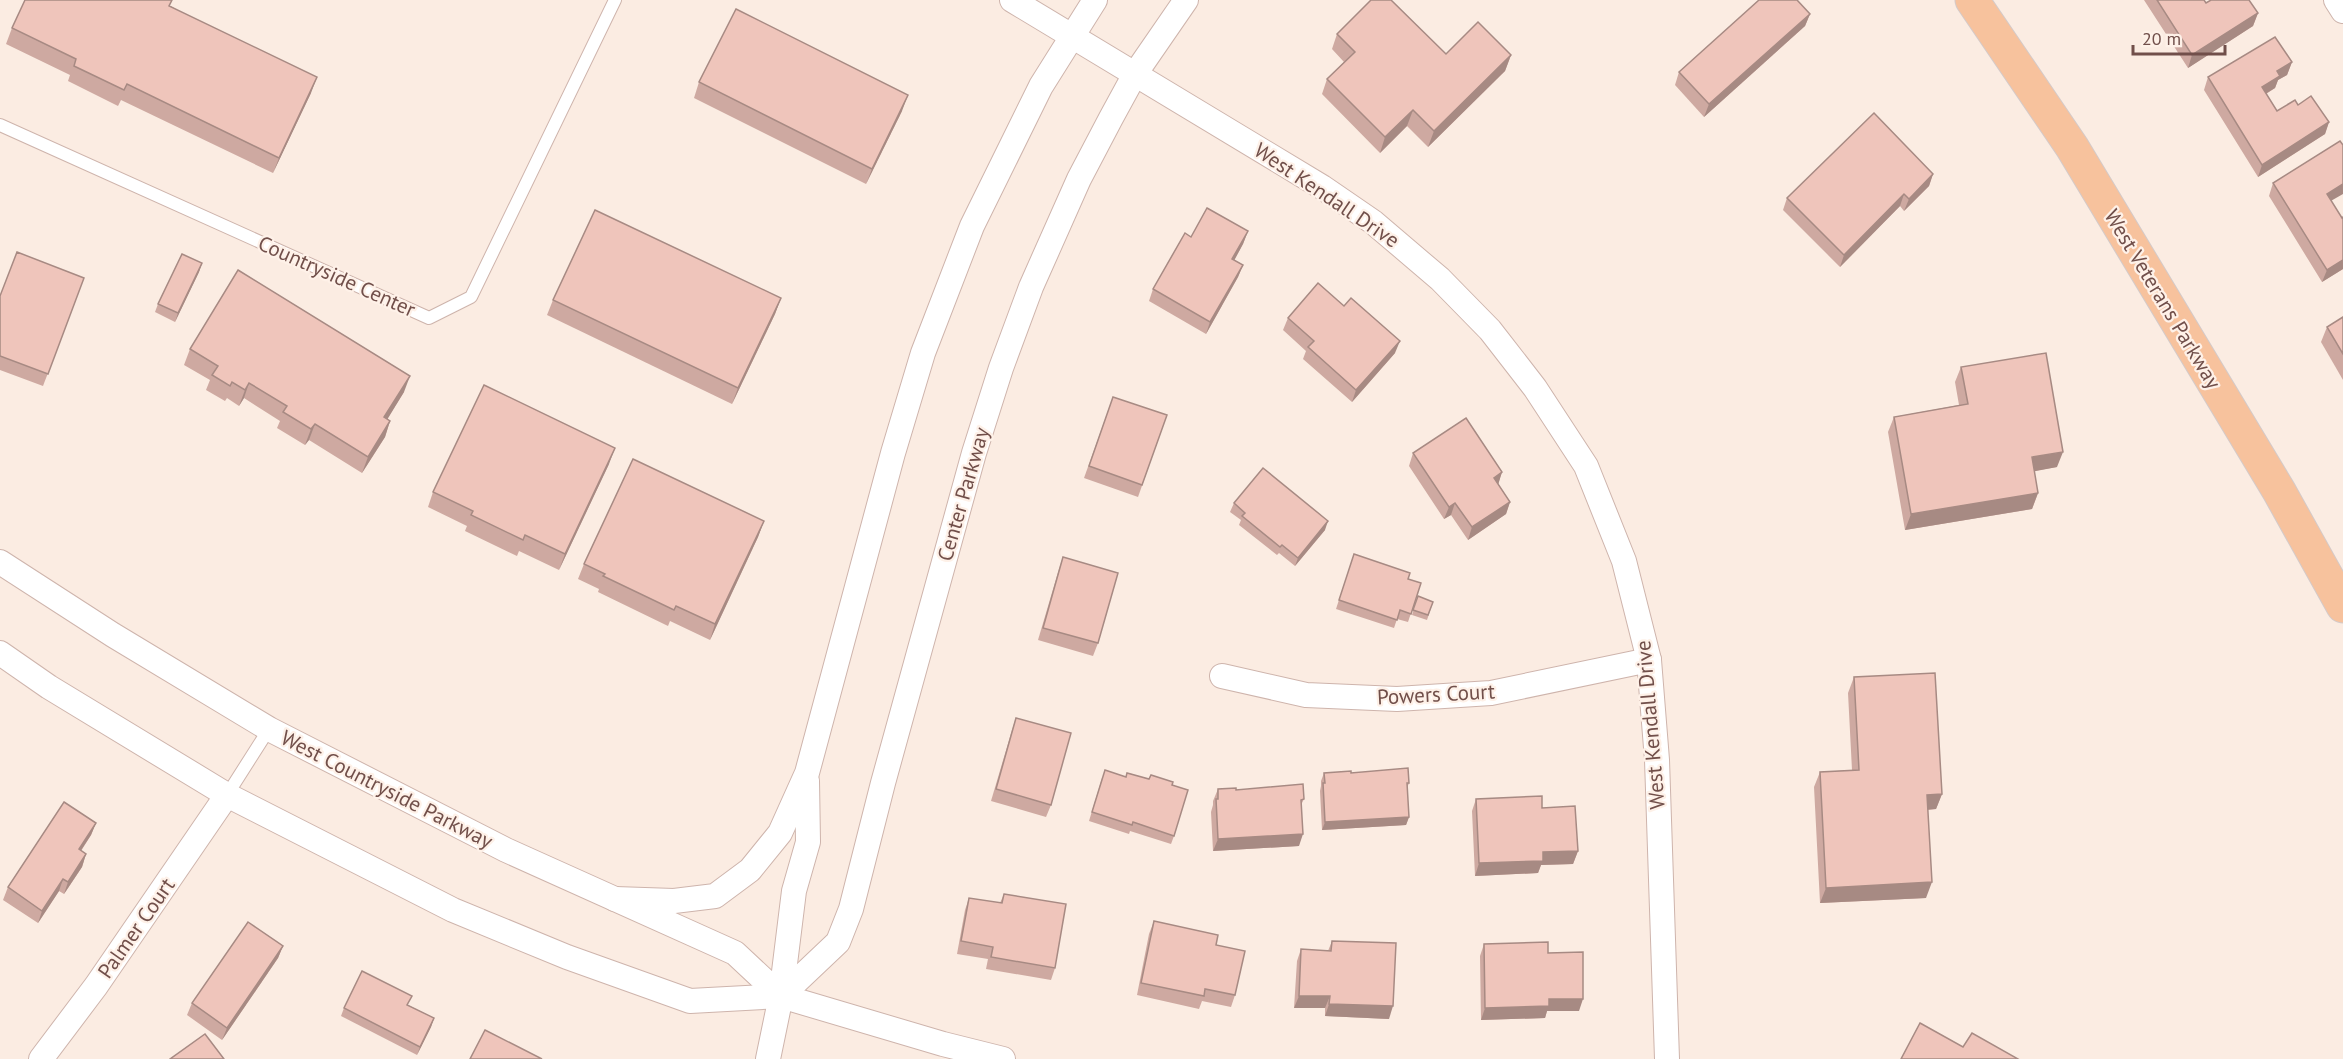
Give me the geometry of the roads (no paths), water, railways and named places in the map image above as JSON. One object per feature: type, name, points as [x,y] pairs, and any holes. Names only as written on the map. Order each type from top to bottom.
[{"type":"main road","name":"West Veterans Parkway","points":[[1972,0],[2072,147],[2278,491],[2343,606]]},
{"type":"street","name":"West Kendall Drive","points":[[1012,0],[1322,187],[1373,222],[1440,279],[1491,330],[1535,388],[1586,466],[1624,561],[1649,660],[1657,760],[1667,1059]]},
{"type":"street","points":[[615,899],[674,901],[715,896],[750,870],[780,833],[807,773],[890,465],[923,353],[972,226],[1041,86],[1095,0]]},
{"type":"street","name":"Center Parkway","points":[[781,996],[838,942],[851,909],[883,783],[974,453],[1001,368],[1031,287],[1079,179],[1135,74],[1186,0]]},
{"type":"street","points":[[2336,0],[2343,11]]},
{"type":"street","name":"West Countryside Parkway","points":[[0,562],[113,635],[268,729],[506,850],[735,953],[781,996]]},
{"type":"street","name":"West Countryside Parkway","points":[[0,653],[49,687],[227,795],[453,910],[567,957],[690,1000],[781,996],[943,1044],[1003,1059]]},
{"type":"street","name":"Powers Court","points":[[1222,676],[1306,694],[1397,699],[1491,693],[1649,660]]},
{"type":"street","points":[[768,1059],[781,996],[794,891],[808,842],[807,773]]},
{"type":"street","name":"Palmer Court","points":[[41,1059],[96,986],[227,795]]},
{"type":"lane","name":"Countryside Center","points":[[0,125],[429,318],[471,297],[615,0]]},
{"type":"lane","points":[[227,795],[268,729]]}]
